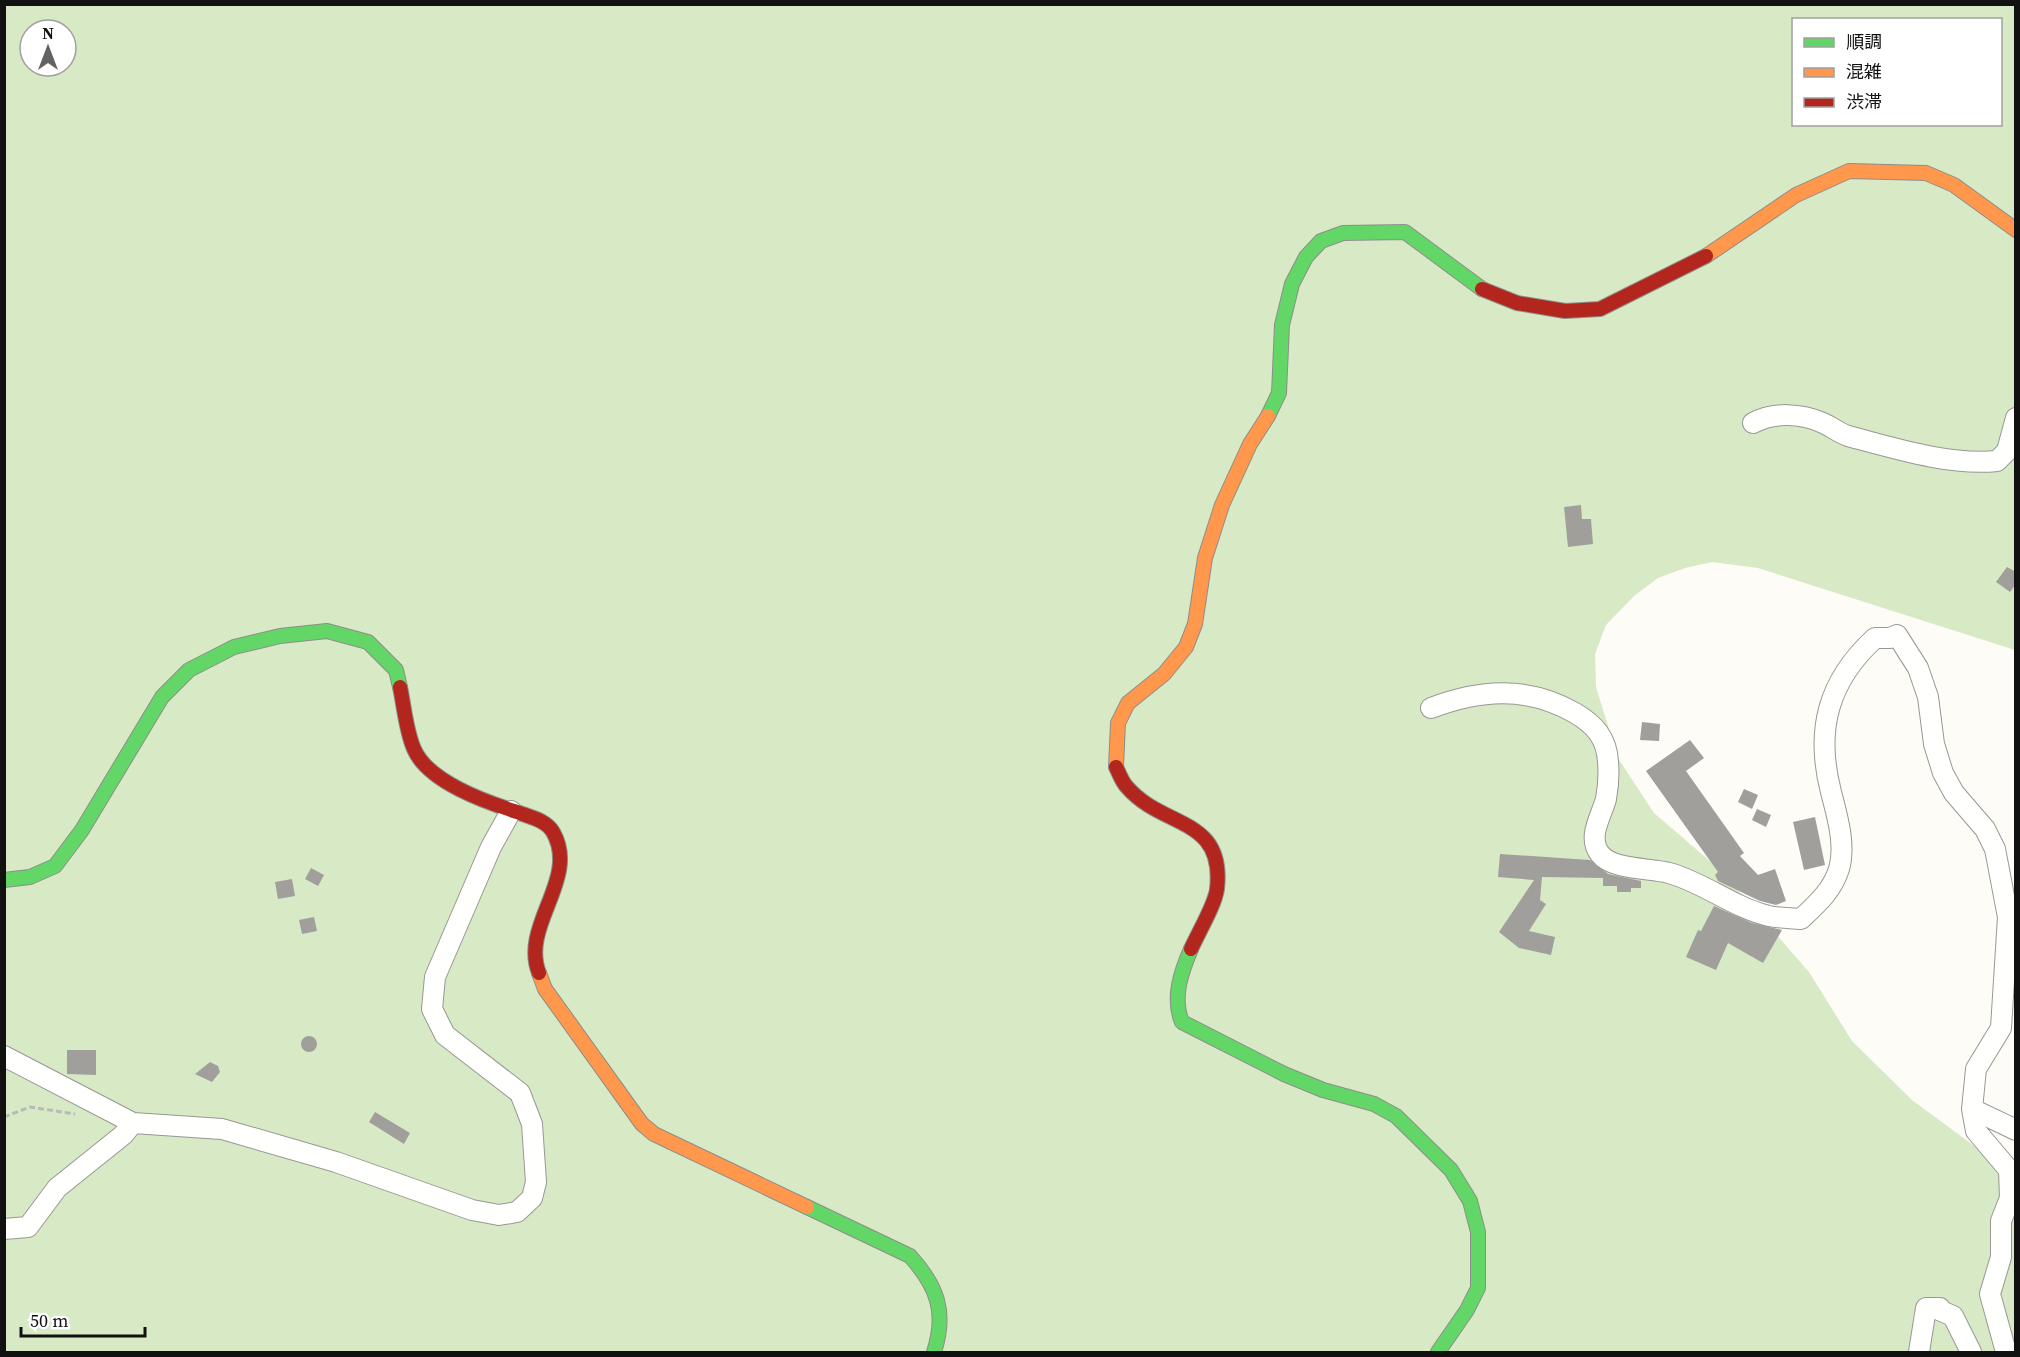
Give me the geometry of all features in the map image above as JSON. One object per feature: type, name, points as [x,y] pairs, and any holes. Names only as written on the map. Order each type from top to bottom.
[{"type":"street","points":[[1438,1353],[1467,1310],[1478,1288],[1478,1232],[1470,1201],[1451,1170],[1396,1116],[1374,1104],[1323,1089],[1284,1074],[1182,1022],[1176,1008],[1182,970],[1217,891],[1216,854],[1206,838],[1147,804],[1126,787],[1116,767],[1118,723],[1128,703],[1164,674],[1186,647],[1195,624],[1205,558],[1222,505],[1250,444],[1265,423],[1279,393],[1282,325],[1292,285],[1306,257],[1321,241],[1343,233],[1405,232],[1482,289],[1516,303],[1565,311],[1600,309],[1703,258],[1796,195],[1849,171],[1926,173],[1954,185],[2016,230]]},
{"type":"street","points":[[1753,423],[1768,415],[1798,416],[1822,422],[1844,434],[1887,446],[1978,463],[1997,461],[2007,451],[2016,418]]},
{"type":"street","points":[[4,879],[30,878],[56,866],[82,830],[162,696],[189,670],[234,647],[280,636],[327,631],[368,642],[396,670],[414,750],[430,771],[481,800],[540,820],[552,830],[559,847],[560,871],[536,938],[535,963],[544,989],[642,1124],[654,1134],[910,1256],[930,1279],[938,1308],[940,1338],[934,1353]]},
{"type":"street","points":[[1431,708],[1459,697],[1521,693],[1552,700],[1591,722],[1604,739],[1608,761],[1606,796],[1594,834],[1594,845],[1602,857],[1631,868],[1669,873],[1768,916],[1800,919],[1826,897],[1839,868],[1839,823],[1826,759],[1827,717],[1838,682],[1855,657],[1875,638],[1890,638],[1897,635],[1918,668],[1928,697],[1934,744],[1943,773],[1954,794],[1985,829],[1995,849],[2008,917],[2001,1028],[1976,1069],[1972,1109],[1976,1131],[2009,1170],[2010,1198],[2001,1221],[2001,1257],[1990,1294],[2006,1353]]},
{"type":"street","points":[[4,1056],[133,1123],[222,1129],[336,1162],[472,1210],[499,1215],[517,1212],[532,1198],[536,1182],[532,1124],[520,1093],[445,1035],[432,1009],[435,977],[491,847],[511,811]]},
{"type":"street","points":[[1972,1109],[2016,1130]]},
{"type":"street","points":[[4,1229],[28,1227],[57,1188],[123,1135],[133,1123]]},
{"type":"street","points":[[1919,1353],[1926,1308],[1940,1308],[1939,1310],[1953,1316],[1971,1353]]},
{"type":"path","points":[[4,1117],[30,1107],[76,1114]]},
{"type":"green space","points":[[5,5],[2015,5],[2015,650],[1758,568],[1712,562],[1685,568],[1658,578],[1634,596],[1606,625],[1595,654],[1596,687],[1618,758],[1654,813],[1718,868],[1809,972],[1852,1041],[1912,1100],[2015,1176],[2015,1352],[5,1352]]},
{"type":"building","points":[[1581,505],[1582,519],[1591,519],[1593,544],[1568,547],[1564,507]]},
{"type":"building","points":[[2007,567],[2016,572],[2016,584],[2010,592],[1996,582]]},
{"type":"building","points":[[1642,722],[1660,724],[1659,741],[1640,740]]},
{"type":"building","points":[[1690,740],[1704,758],[1686,771],[1744,853],[1740,856],[1758,875],[1775,869],[1786,901],[1776,905],[1760,901],[1718,881],[1715,875],[1718,872],[1646,771]]},
{"type":"building","points":[[1744,789],[1758,795],[1752,809],[1738,802]]},
{"type":"building","points":[[1757,809],[1771,815],[1766,827],[1752,820]]},
{"type":"building","points":[[1815,817],[1825,865],[1804,870],[1793,822]]},
{"type":"building","points":[[1500,854],[1590,860],[1608,874],[1641,881],[1641,888],[1631,888],[1631,892],[1617,892],[1617,886],[1603,886],[1603,878],[1542,877],[1540,900],[1546,904],[1529,931],[1555,937],[1551,955],[1519,948],[1499,932],[1534,880],[1498,877]]},
{"type":"building","points":[[311,868],[324,875],[318,886],[305,879]]},
{"type":"building","points":[[292,879],[295,896],[278,899],[275,882]]},
{"type":"building","points":[[1714,906],[1752,923],[1782,930],[1763,963],[1728,943],[1716,970],[1686,957],[1698,930],[1701,931]]},
{"type":"building","points":[[314,917],[317,931],[302,934],[299,920]]},
{"type":"building","points":[[309,1036],[315,1038],[317,1044],[315,1050],[309,1052],[303,1050],[301,1044],[303,1038]]},
{"type":"building","points":[[67,1050],[96,1050],[96,1075],[67,1074]]},
{"type":"building","points":[[210,1062],[218,1066],[220,1072],[212,1082],[195,1074]]},
{"type":"building","points":[[375,1112],[410,1133],[404,1144],[369,1122]]},
{"type":"traffic: fast","points":[[1268,416],[1279,393],[1282,325],[1292,284],[1306,257],[1321,241],[1343,233],[1405,232],[1482,289]]},
{"type":"traffic: fast","points":[[4,880],[30,877],[55,866],[82,830],[162,697],[189,670],[234,647],[280,636],[327,631],[368,642],[396,670],[400,687]]},
{"type":"traffic: fast","points":[[1191,949],[1179,985],[1178,1004],[1182,1022],[1284,1074],[1323,1090],[1374,1104],[1396,1116],[1451,1170],[1470,1201],[1478,1232],[1478,1288],[1467,1310],[1438,1352]]},
{"type":"traffic: fast","points":[[807,1207],[910,1256],[927,1278],[937,1300],[940,1324],[934,1352]]},
{"type":"traffic: slow","points":[[1706,256],[1796,195],[1849,171],[1926,173],[1954,185],[2016,230]]},
{"type":"traffic: slow","points":[[1116,767],[1118,723],[1128,703],[1164,674],[1186,647],[1195,624],[1205,558],[1222,505],[1250,444],[1268,416]]},
{"type":"traffic: slow","points":[[539,973],[545,989],[642,1124],[654,1134],[807,1207]]},
{"type":"traffic: jam","points":[[1482,289],[1517,303],[1565,311],[1600,309],[1706,256]]},
{"type":"traffic: jam","points":[[400,687],[411,742],[421,761],[445,781],[459,789],[490,803],[532,817],[553,832],[559,850],[560,867],[537,937],[535,955],[539,973]]},
{"type":"traffic: jam","points":[[1116,767],[1125,785],[1142,800],[1188,826],[1202,836],[1211,848],[1217,865],[1216,896],[1191,949]]}]
